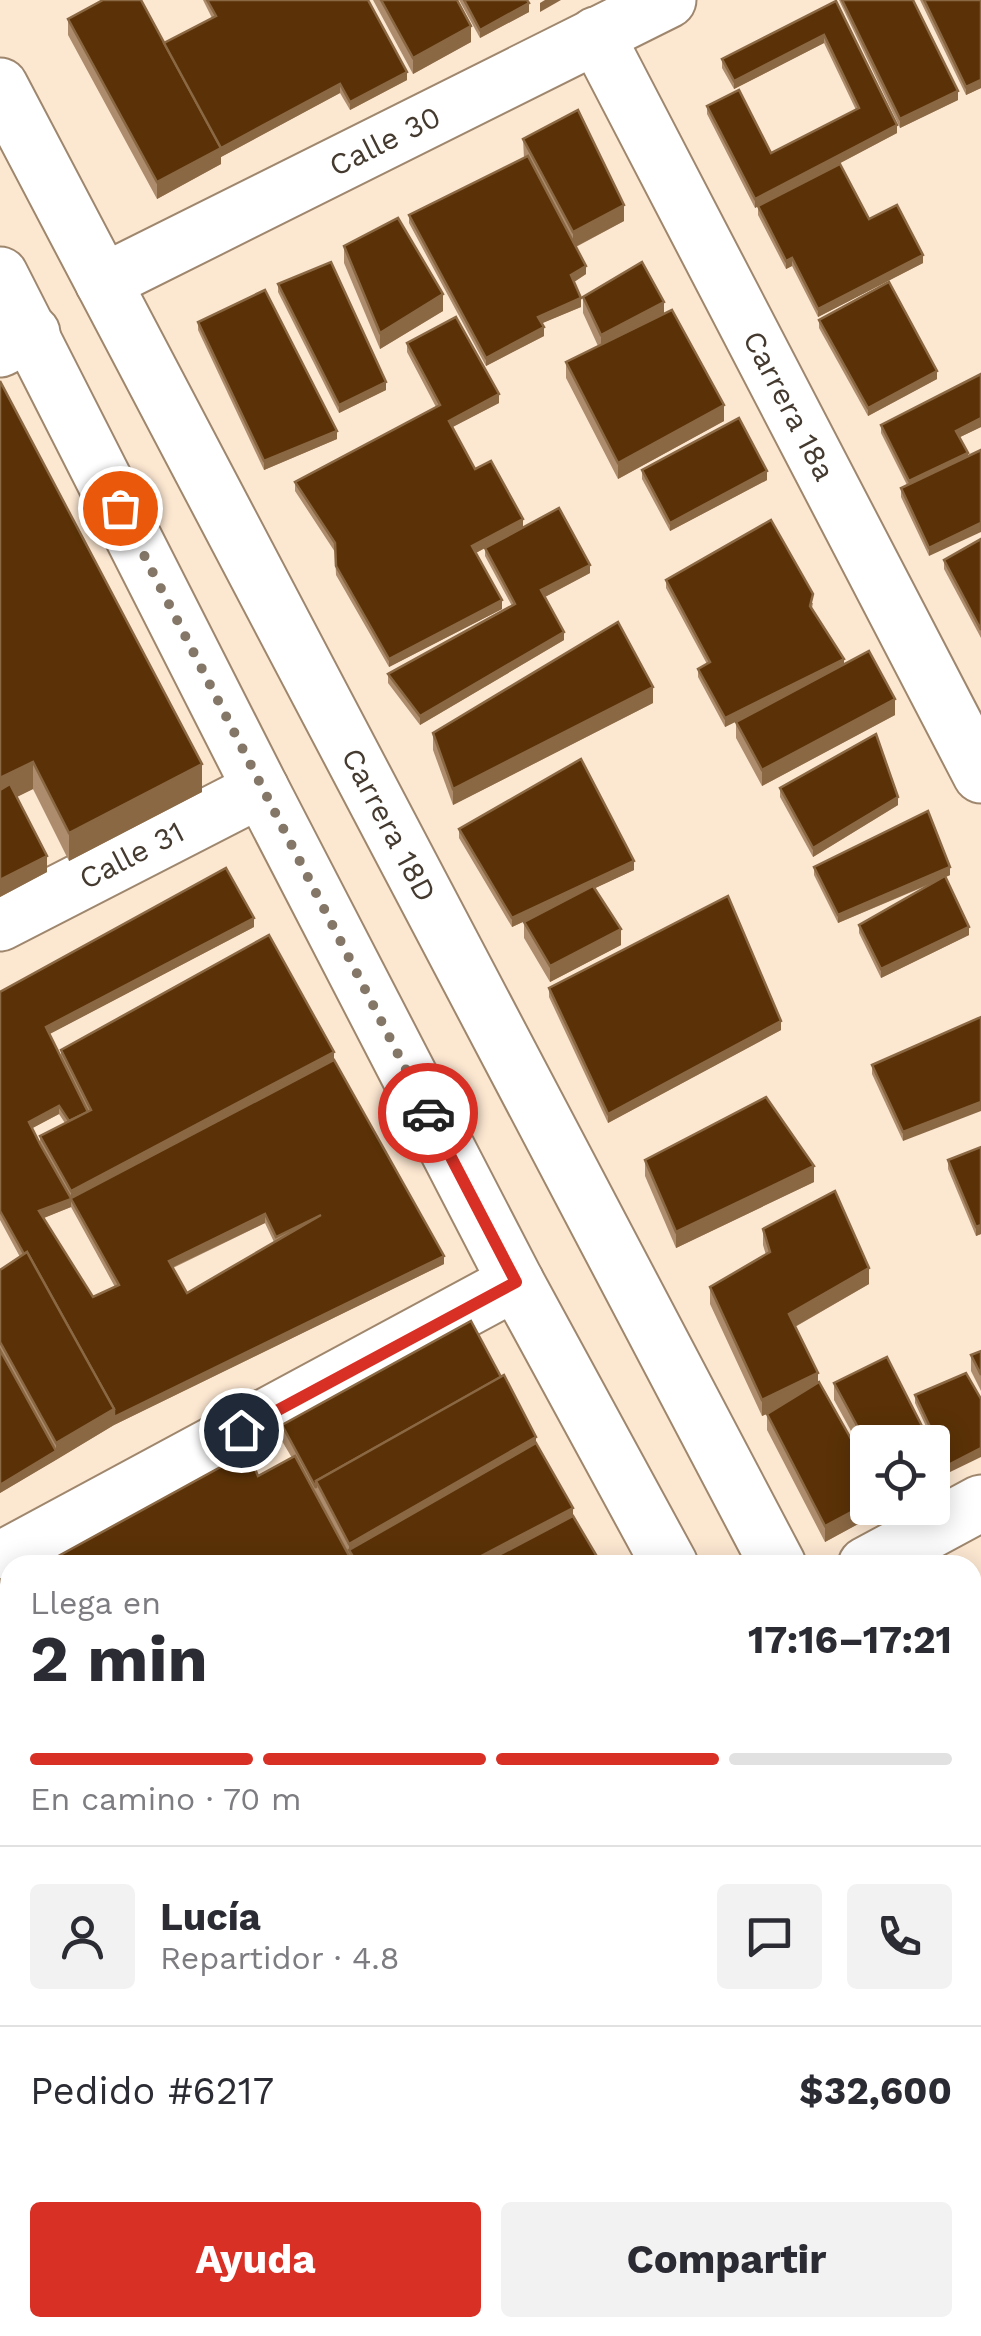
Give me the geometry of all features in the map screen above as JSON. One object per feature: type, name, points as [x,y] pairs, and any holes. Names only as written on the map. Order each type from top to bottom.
[{"type":"main road","name":"Calle 30","points":[[103,282],[668,0]]},
{"type":"main road","name":"Carrera 18a","points":[[596,35],[981,776]]},
{"type":"main road","name":"Carrera 18D","points":[[0,86],[773,1555]]},
{"type":"main road","points":[[0,274],[16,341],[260,789],[516,1282],[665,1555]]},
{"type":"main road","name":"Calle 31","points":[[0,923],[260,789]]},
{"type":"main road","points":[[9,1555],[516,1282]]},
{"type":"main road","points":[[885,1555],[981,1503]]},
{"type":"building","points":[[103,0],[141,0],[221,148],[157,182],[68,19]]},
{"type":"building","points":[[207,0],[368,0],[407,72],[350,102],[340,84],[221,148],[164,43],[216,16]]},
{"type":"building","points":[[381,0],[457,0],[471,26],[413,58]]},
{"type":"building","points":[[464,0],[527,0],[529,3],[480,30]]},
{"type":"building","points":[[842,0],[913,0],[958,91],[900,119]]},
{"type":"building","points":[[924,0],[981,0],[981,80],[966,87]]},
{"type":"building","points":[[836,1],[897,125],[755,199],[707,106],[739,90],[771,153],[859,108],[824,35],[734,81],[722,59]]},
{"type":"building","points":[[578,110],[624,205],[573,232],[523,139]]},
{"type":"building","points":[[528,156],[586,266],[571,275],[581,298],[538,317],[544,327],[486,358],[409,215]]},
{"type":"building","points":[[840,164],[869,219],[897,205],[923,255],[818,309],[792,258],[786,261],[758,206]]},
{"type":"building","points":[[398,218],[443,294],[380,333],[344,246]]},
{"type":"building","points":[[331,262],[386,382],[339,405],[278,284]]},
{"type":"building","points":[[642,262],[664,302],[601,335],[583,297]]},
{"type":"building","points":[[889,282],[937,371],[868,408],[819,320]]},
{"type":"building","points":[[265,290],[337,431],[264,461],[198,322]]},
{"type":"building","points":[[672,310],[724,405],[618,463],[566,362]]},
{"type":"building","points":[[456,317],[499,394],[449,421],[475,469],[491,461],[523,519],[472,546],[502,600],[389,659],[336,566],[335,543],[295,482],[440,405],[407,343]]},
{"type":"building","points":[[981,374],[981,418],[956,431],[968,453],[909,481],[881,425]]},
{"type":"building","points":[[0,381],[202,764],[69,833],[33,762],[0,778]]},
{"type":"building","points":[[739,418],[767,471],[670,523],[642,470]]},
{"type":"building","points":[[981,450],[981,523],[929,548],[901,488]]},
{"type":"building","points":[[559,508],[590,565],[541,590],[564,632],[420,716],[388,674],[515,604],[485,548]]},
{"type":"building","points":[[771,520],[813,594],[810,606],[844,659],[725,718],[698,669],[710,662],[666,580]]},
{"type":"building","points":[[981,539],[981,630],[944,560]]},
{"type":"building","points":[[618,622],[653,687],[453,789],[433,733]]},
{"type":"building","points":[[869,651],[895,699],[762,770],[736,722]]},
{"type":"building","points":[[876,734],[898,797],[813,848],[780,788]]},
{"type":"building","points":[[581,759],[634,861],[512,918],[459,829]]},
{"type":"building","points":[[10,784],[47,856],[0,880],[0,790]]},
{"type":"building","points":[[928,811],[950,867],[838,915],[814,867]]},
{"type":"building","points":[[226,868],[254,918],[46,1027],[88,1112],[69,1121],[59,1106],[29,1122],[40,1144],[71,1198],[334,1060],[444,1256],[114,1417],[114,1409],[0,1211],[0,992]],"holes":[[[71,1199],[119,1285],[93,1297],[39,1211]],[[265,1214],[276,1237],[321,1215],[187,1293],[169,1261]]]},
{"type":"building","points":[[945,876],[969,927],[881,969],[859,925]]},
{"type":"building","points":[[593,886],[621,929],[550,966],[524,922]]},
{"type":"building","points":[[728,896],[781,1021],[608,1114],[549,988]]},
{"type":"building","points":[[269,935],[334,1052],[71,1191],[40,1136],[91,1110],[61,1050]]},
{"type":"building","points":[[981,1017],[981,1102],[903,1132],[872,1065]]},
{"type":"building","points":[[766,1097],[814,1166],[676,1232],[645,1160]]},
{"type":"building","points":[[981,1147],[981,1225],[976,1227],[948,1160]]},
{"type":"building","points":[[835,1191],[869,1268],[789,1314],[818,1373],[762,1400],[710,1287],[770,1252],[763,1229]]},
{"type":"building","points":[[27,1252],[114,1409],[56,1443],[0,1342],[0,1270]]},
{"type":"building","points":[[471,1321],[501,1377],[316,1481],[316,1488],[282,1425]]},
{"type":"building","points":[[0,1350],[56,1451],[0,1485]]},
{"type":"building","points":[[981,1351],[981,1375],[971,1355]]},
{"type":"building","points":[[887,1357],[921,1425],[857,1425],[834,1383]]},
{"type":"building","points":[[966,1373],[981,1399],[981,1448],[950,1464],[950,1425],[929,1425],[915,1395]]},
{"type":"building","points":[[504,1375],[536,1437],[349,1544],[316,1481]]},
{"type":"building","points":[[819,1382],[850,1437],[850,1513],[825,1526],[767,1414]]},
{"type":"building","points":[[536,1443],[573,1508],[483,1555],[352,1555],[349,1550]]},
{"type":"building","points":[[248,1452],[258,1476],[295,1456],[349,1555],[60,1555]]},
{"type":"building","points":[[573,1516],[596,1555],[499,1555]]},
{"type":"way so far","points":[[120,508],[428,1113]]},
{"type":"route","points":[[241,1430],[516,1282],[428,1113]]}]
